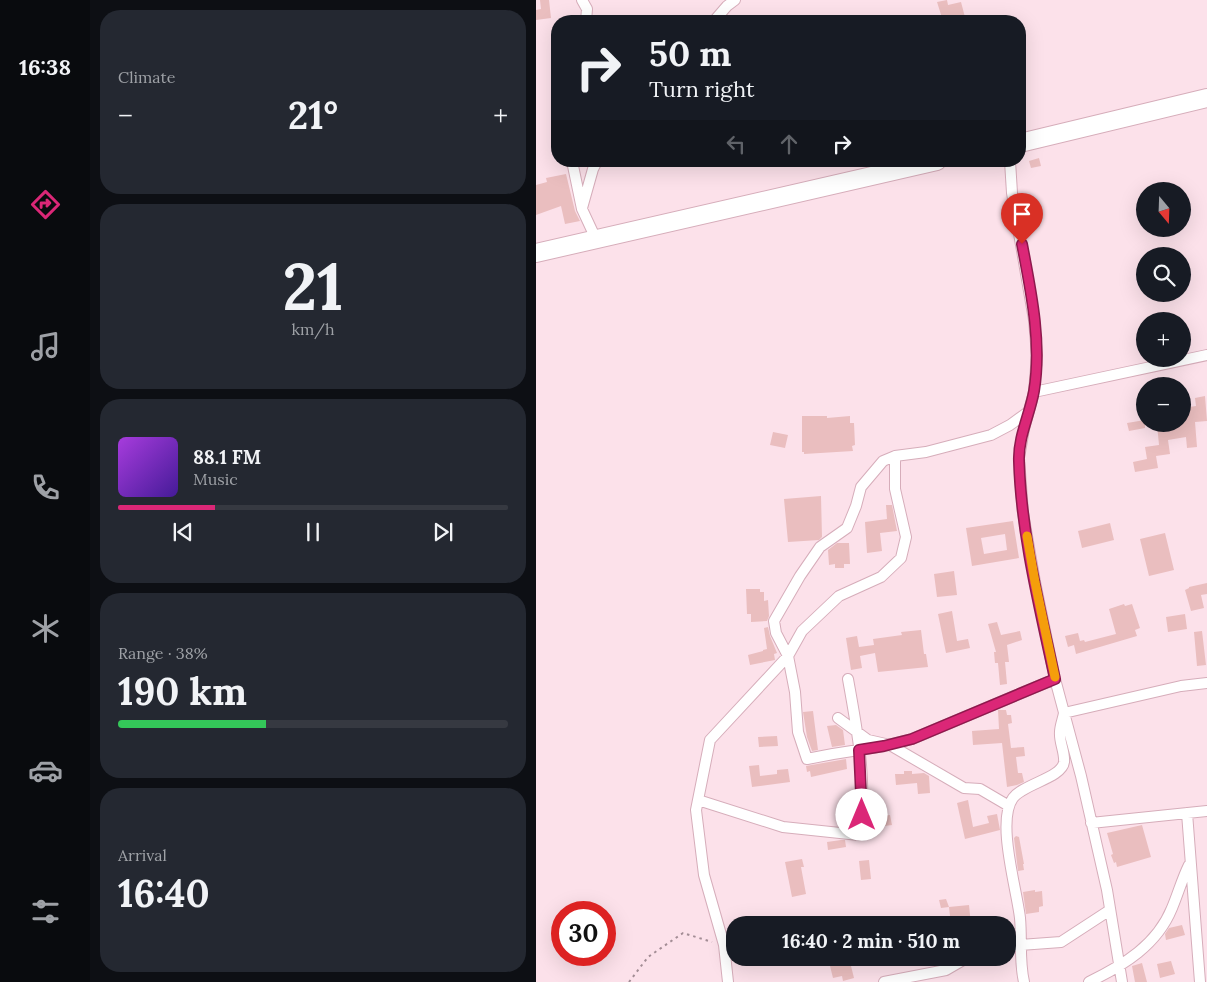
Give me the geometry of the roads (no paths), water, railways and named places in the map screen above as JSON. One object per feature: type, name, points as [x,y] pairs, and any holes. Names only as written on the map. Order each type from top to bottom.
[{"type":"highway","points":[[1026,142],[1207,98]]},
{"type":"highway","points":[[536,253],[911,167]]},
{"type":"street","points":[[582,0],[587,9],[586,15]]},
{"type":"street","points":[[719,15],[735,0]]},
{"type":"street","points":[[573,167],[582,209],[596,239]]},
{"type":"street","points":[[582,209],[594,167]]},
{"type":"street","points":[[1010,167],[1012,193],[1034,320],[1037,355],[1034,392],[1019,458],[1020,482],[1035,582],[1055,679],[1091,822],[1110,910],[1122,982]]},
{"type":"street","points":[[1034,392],[1207,355]]},
{"type":"street","points":[[1028,412],[1010,425],[991,435],[926,452],[895,456],[883,461],[861,487],[847,528],[820,547],[774,621],[776,633],[788,656],[795,692],[798,732],[807,759],[912,739],[1055,679]]},
{"type":"street","points":[[728,982],[724,945],[704,875],[696,810],[710,740],[788,656],[802,631],[839,596],[881,577],[901,558],[906,537],[895,489],[895,456]]},
{"type":"street","points":[[698,800],[783,827],[859,835],[862,815],[859,750],[848,679]]},
{"type":"street","points":[[1064,713],[1180,686],[1207,683]]},
{"type":"street","points":[[1024,982],[1020,945],[1020,917],[1008,858],[1007,812],[1013,797],[1060,771],[1064,763],[1060,732],[1064,713]]},
{"type":"street","points":[[838,718],[868,740],[890,744],[964,788],[980,789],[1009,806]]},
{"type":"street","points":[[1091,822],[1207,811]]},
{"type":"street","points":[[1186,813],[1200,982]]},
{"type":"street","points":[[1089,982],[1142,950],[1160,930],[1172,908],[1181,880],[1190,864]]},
{"type":"street","points":[[1016,946],[1061,942],[1110,910]]},
{"type":"street","points":[[884,982],[946,970],[953,966]]}]
